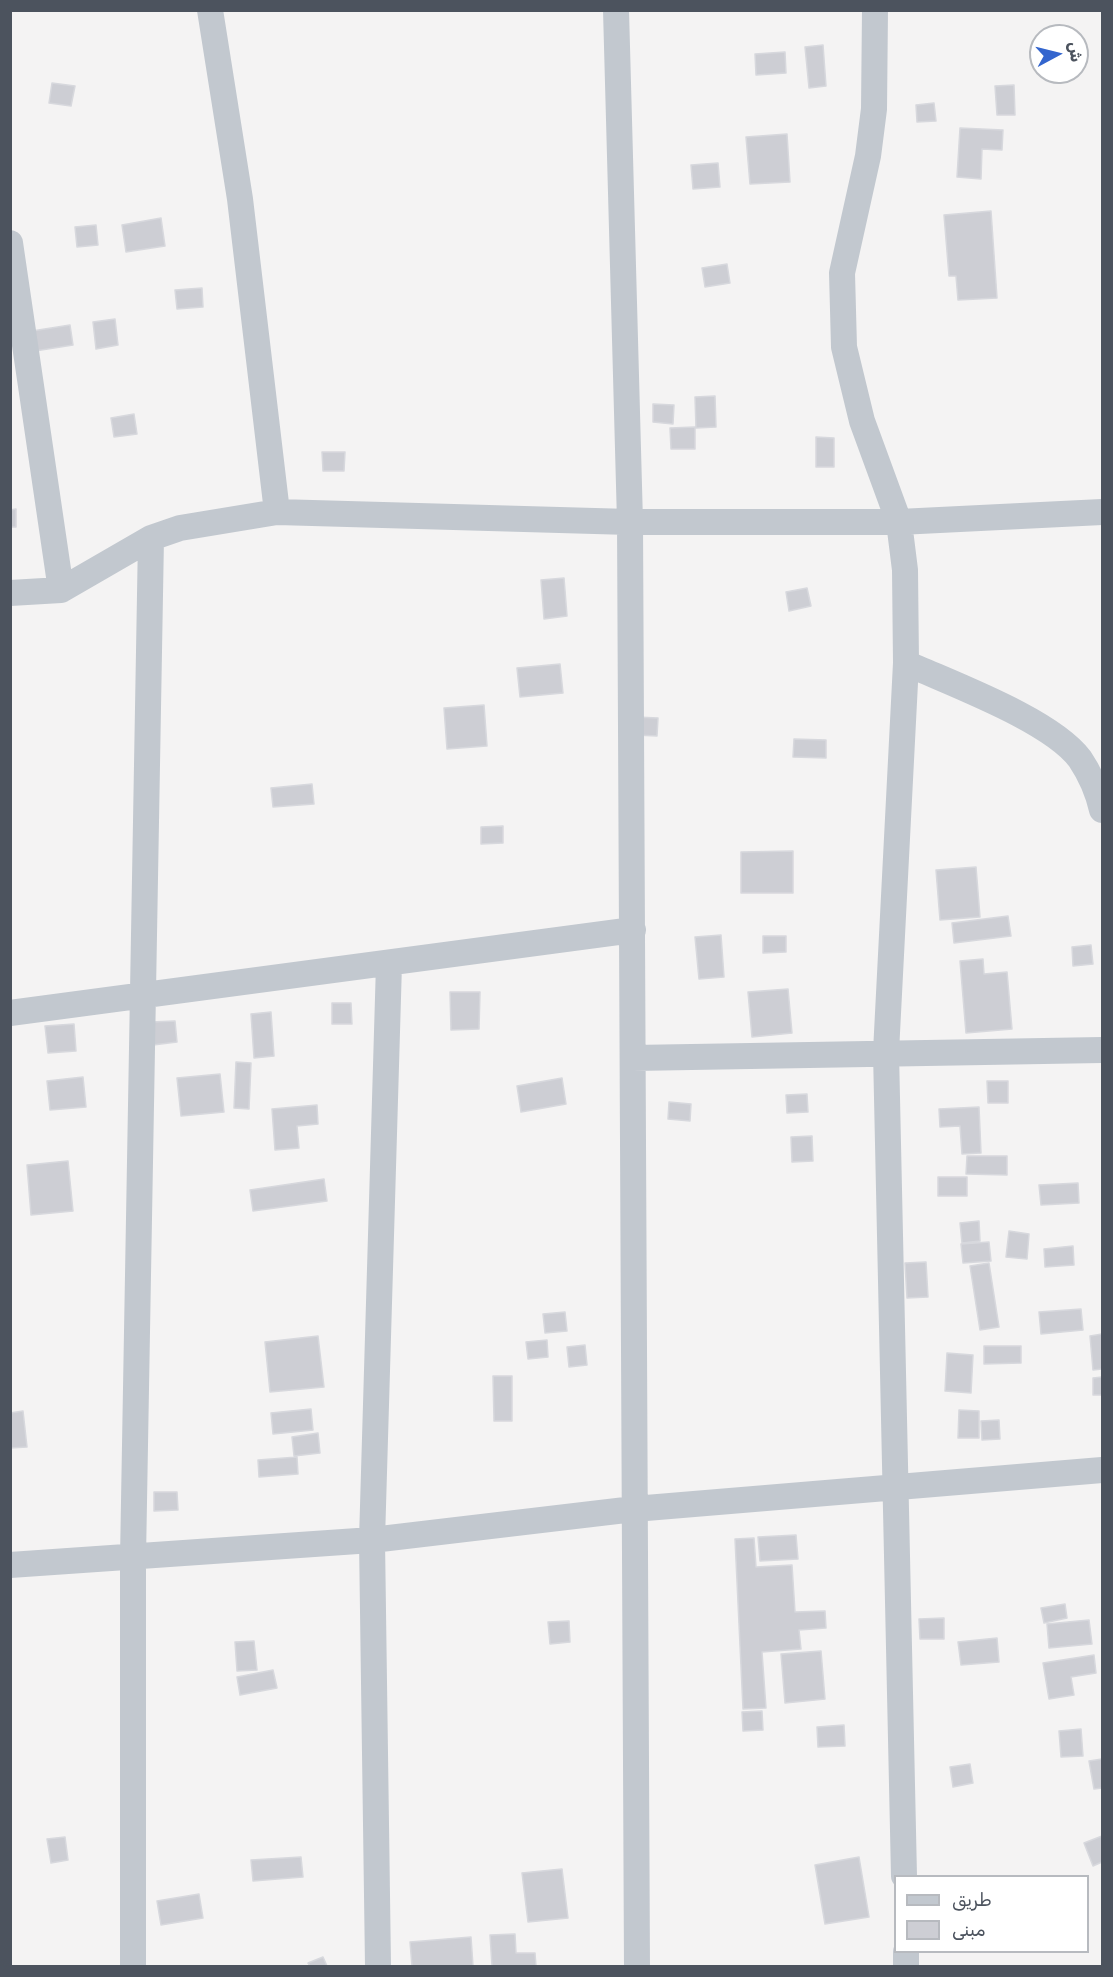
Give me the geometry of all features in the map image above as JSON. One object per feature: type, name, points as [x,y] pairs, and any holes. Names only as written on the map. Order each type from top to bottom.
[{"type":"street","points":[[210,10],[240,199],[277,512]]},
{"type":"street","points":[[616,10],[630,522],[637,1966]]},
{"type":"street","points":[[875,10],[874,110],[869,145],[842,273],[844,347],[861,421],[899,522],[905,570],[906,663],[886,1052],[904,1875]]},
{"type":"street","points":[[10,243],[61,590]]},
{"type":"street","points":[[10,593],[61,590],[151,538],[180,528],[277,512],[630,522],[899,522],[1102,512]]},
{"type":"street","points":[[132,1966],[133,1558],[151,538]]},
{"type":"street","points":[[906,663],[1041,725],[1079,758],[1098,792],[1102,810]]},
{"type":"street","points":[[10,1013],[633,930]]},
{"type":"street","points":[[378,1966],[372,1539],[389,964]]},
{"type":"street","points":[[633,1058],[1102,1050]]},
{"type":"street","points":[[10,1565],[133,1558],[372,1539],[633,1509],[1102,1470]]},
{"type":"building","points":[[823,45],[826,86],[809,88],[805,47]]},
{"type":"building","points":[[785,52],[786,73],[756,75],[755,54]]},
{"type":"building","points":[[52,83],[75,86],[71,106],[49,103]]},
{"type":"building","points":[[1014,85],[1015,115],[997,115],[995,86]]},
{"type":"building","points":[[934,103],[936,121],[917,122],[916,105]]},
{"type":"building","points":[[960,128],[1003,130],[1002,150],[982,149],[981,179],[957,177]]},
{"type":"building","points":[[787,134],[790,182],[750,184],[746,137]]},
{"type":"building","points":[[718,163],[720,187],[693,189],[691,165]]},
{"type":"building","points":[[991,211],[997,298],[958,300],[956,276],[949,276],[944,215]]},
{"type":"building","points":[[161,218],[165,246],[126,252],[122,225]]},
{"type":"building","points":[[96,225],[98,245],[77,247],[75,227]]},
{"type":"building","points":[[727,264],[730,283],[705,287],[702,268]]},
{"type":"building","points":[[202,288],[203,307],[177,309],[175,290]]},
{"type":"building","points":[[115,319],[118,345],[96,349],[93,322]]},
{"type":"building","points":[[70,325],[73,345],[35,351],[32,331]]},
{"type":"building","points":[[715,396],[716,427],[696,428],[695,397]]},
{"type":"building","points":[[653,404],[674,405],[673,424],[653,422]]},
{"type":"building","points":[[134,414],[137,434],[114,437],[111,418]]},
{"type":"building","points":[[695,427],[695,449],[671,449],[670,428]]},
{"type":"building","points":[[816,437],[834,438],[834,467],[816,467]]},
{"type":"building","points":[[322,452],[345,452],[344,471],[323,471]]},
{"type":"building","points":[[16,509],[16,527],[10,527],[10,510]]},
{"type":"building","points":[[564,578],[567,616],[544,619],[541,580]]},
{"type":"building","points":[[807,588],[811,606],[789,611],[786,592]]},
{"type":"building","points":[[560,664],[563,693],[520,697],[517,668]]},
{"type":"building","points":[[484,705],[487,746],[447,749],[444,708]]},
{"type":"building","points":[[636,717],[658,718],[657,736],[635,735]]},
{"type":"building","points":[[794,739],[826,740],[826,758],[793,757]]},
{"type":"building","points":[[312,784],[314,804],[273,807],[271,788]]},
{"type":"building","points":[[503,826],[503,843],[481,844],[481,827]]},
{"type":"building","points":[[793,851],[793,893],[741,893],[741,852]]},
{"type":"building","points":[[976,867],[980,917],[940,920],[936,870]]},
{"type":"building","points":[[1008,916],[1011,936],[954,943],[952,923]]},
{"type":"building","points":[[721,935],[724,977],[699,979],[695,937]]},
{"type":"building","points":[[763,936],[786,936],[786,952],[763,953]]},
{"type":"building","points":[[1091,945],[1093,964],[1073,966],[1072,947]]},
{"type":"building","points":[[983,959],[984,974],[1007,972],[1012,1029],[966,1033],[960,961]]},
{"type":"building","points":[[788,989],[792,1033],[752,1037],[748,992]]},
{"type":"building","points":[[450,992],[480,992],[479,1029],[451,1030]]},
{"type":"building","points":[[332,1003],[351,1003],[352,1024],[332,1024]]},
{"type":"building","points":[[271,1012],[274,1056],[254,1058],[251,1014]]},
{"type":"building","points":[[175,1021],[177,1042],[153,1045],[151,1022]]},
{"type":"building","points":[[74,1024],[76,1051],[48,1053],[45,1026]]},
{"type":"building","points":[[236,1062],[251,1063],[249,1109],[234,1108]]},
{"type":"building","points":[[220,1074],[224,1112],[181,1116],[177,1078]]},
{"type":"building","points":[[83,1077],[86,1107],[50,1110],[47,1081]]},
{"type":"building","points":[[562,1078],[566,1104],[521,1112],[517,1086]]},
{"type":"building","points":[[987,1081],[1008,1081],[1008,1103],[988,1103]]},
{"type":"building","points":[[807,1094],[808,1112],[787,1113],[786,1095]]},
{"type":"building","points":[[669,1102],[691,1104],[690,1121],[668,1119]]},
{"type":"building","points":[[317,1105],[318,1124],[297,1126],[299,1148],[275,1150],[272,1109]]},
{"type":"building","points":[[979,1107],[981,1153],[962,1154],[960,1126],[940,1127],[939,1109]]},
{"type":"building","points":[[812,1136],[813,1161],[792,1162],[791,1137]]},
{"type":"building","points":[[967,1156],[1007,1156],[1007,1175],[966,1174]]},
{"type":"building","points":[[68,1161],[73,1211],[31,1215],[27,1165]]},
{"type":"building","points":[[938,1177],[967,1177],[967,1196],[938,1196]]},
{"type":"building","points":[[324,1179],[327,1201],[253,1211],[250,1190]]},
{"type":"building","points":[[1078,1183],[1079,1203],[1041,1205],[1039,1185]]},
{"type":"building","points":[[979,1221],[980,1241],[962,1243],[960,1223]]},
{"type":"building","points":[[1009,1231],[1029,1234],[1027,1259],[1006,1257]]},
{"type":"building","points":[[989,1242],[991,1261],[963,1263],[961,1244]]},
{"type":"building","points":[[1073,1246],[1074,1265],[1045,1267],[1044,1249]]},
{"type":"building","points":[[926,1262],[928,1297],[907,1298],[905,1263]]},
{"type":"building","points":[[989,1263],[999,1327],[980,1330],[970,1266]]},
{"type":"building","points":[[1081,1309],[1083,1330],[1041,1334],[1039,1312]]},
{"type":"building","points":[[565,1312],[567,1331],[545,1333],[543,1314]]},
{"type":"building","points":[[1102,1334],[1102,1369],[1093,1370],[1090,1336]]},
{"type":"building","points":[[318,1336],[324,1387],[270,1392],[265,1342]]},
{"type":"building","points":[[547,1340],[548,1357],[528,1359],[526,1342]]},
{"type":"building","points":[[585,1345],[587,1365],[569,1367],[567,1347]]},
{"type":"building","points":[[984,1346],[1021,1346],[1021,1363],[984,1364]]},
{"type":"building","points":[[947,1353],[973,1355],[971,1393],[945,1391]]},
{"type":"building","points":[[493,1376],[512,1376],[512,1421],[494,1421]]},
{"type":"building","points":[[1102,1377],[1102,1395],[1093,1395],[1093,1378]]},
{"type":"building","points":[[311,1409],[313,1430],[273,1434],[271,1413]]},
{"type":"building","points":[[959,1410],[979,1411],[979,1438],[958,1438]]},
{"type":"building","points":[[23,1411],[27,1447],[10,1448],[10,1413]]},
{"type":"building","points":[[999,1420],[1000,1439],[982,1440],[981,1421]]},
{"type":"building","points":[[318,1433],[320,1453],[294,1456],[292,1437]]},
{"type":"building","points":[[297,1457],[298,1474],[259,1477],[258,1460]]},
{"type":"building","points":[[154,1492],[177,1492],[178,1510],[154,1511]]},
{"type":"building","points":[[796,1535],[798,1559],[760,1561],[758,1537]]},
{"type":"building","points":[[754,1538],[756,1567],[792,1565],[795,1612],[825,1611],[826,1628],[799,1630],[801,1649],[762,1652],[766,1708],[743,1709],[735,1539]]},
{"type":"building","points":[[1065,1604],[1067,1618],[1044,1623],[1041,1608]]},
{"type":"building","points":[[944,1618],[944,1639],[920,1639],[919,1619]]},
{"type":"building","points":[[1089,1620],[1092,1644],[1049,1648],[1047,1624]]},
{"type":"building","points":[[569,1621],[570,1642],[550,1644],[548,1622]]},
{"type":"building","points":[[997,1638],[999,1662],[961,1665],[958,1642]]},
{"type":"building","points":[[254,1641],[257,1670],[237,1671],[235,1642]]},
{"type":"building","points":[[821,1651],[825,1699],[785,1703],[781,1654]]},
{"type":"building","points":[[1094,1655],[1096,1673],[1071,1677],[1074,1695],[1049,1699],[1043,1663]]},
{"type":"building","points":[[273,1670],[277,1688],[240,1695],[237,1677]]},
{"type":"building","points":[[762,1711],[763,1730],[743,1731],[742,1712]]},
{"type":"building","points":[[844,1725],[845,1746],[818,1747],[817,1727]]},
{"type":"building","points":[[1081,1729],[1083,1756],[1061,1757],[1059,1731]]},
{"type":"building","points":[[1102,1759],[1102,1788],[1094,1789],[1089,1761]]},
{"type":"building","points":[[970,1764],[973,1783],[953,1787],[950,1767]]},
{"type":"building","points":[[1102,1836],[1102,1862],[1093,1866],[1084,1843]]},
{"type":"building","points":[[65,1837],[68,1860],[51,1863],[47,1839]]},
{"type":"building","points":[[301,1857],[303,1877],[253,1881],[251,1860]]},
{"type":"building","points":[[859,1857],[869,1917],[825,1924],[815,1865]]},
{"type":"building","points":[[562,1869],[568,1918],[528,1922],[522,1873]]},
{"type":"building","points":[[199,1894],[203,1918],[161,1925],[157,1901]]},
{"type":"building","points":[[515,1934],[516,1953],[535,1953],[536,1966],[492,1966],[490,1935]]},
{"type":"building","points":[[471,1937],[473,1966],[412,1966],[410,1942]]},
{"type":"building","points":[[323,1957],[327,1966],[310,1966],[308,1963]]}]
